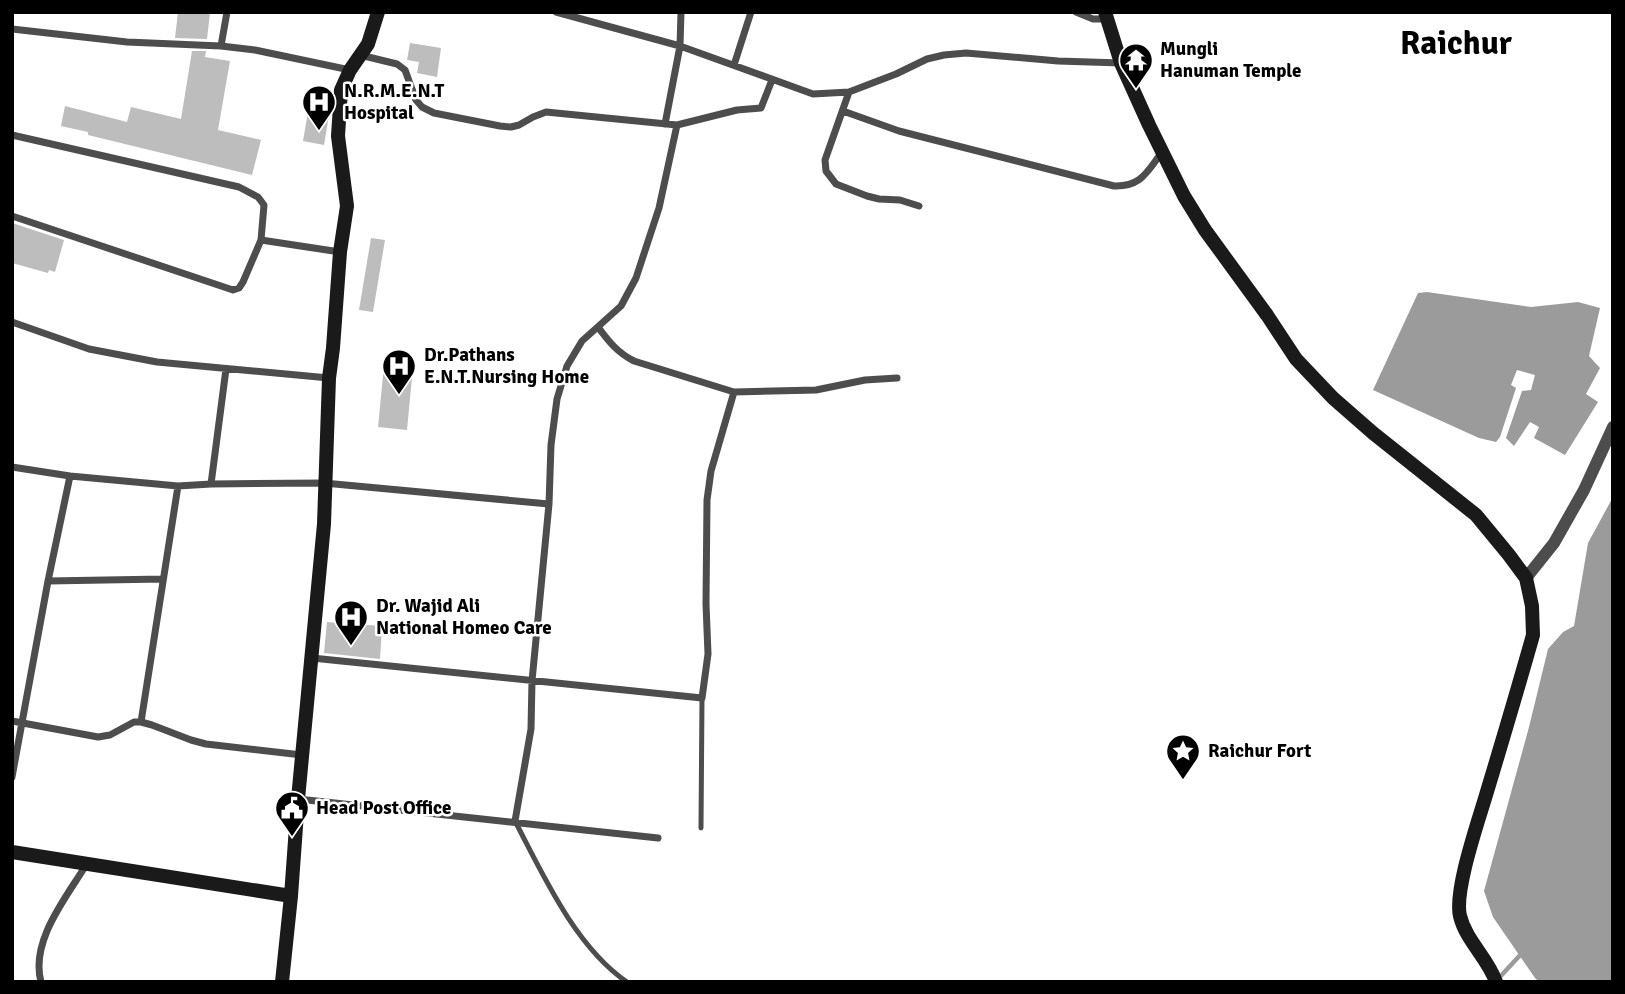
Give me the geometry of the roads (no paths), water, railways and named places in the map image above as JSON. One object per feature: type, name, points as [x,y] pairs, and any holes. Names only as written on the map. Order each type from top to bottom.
[{"type":"main road","points":[[282,982],[324,524],[329,378],[346,206],[338,136],[339,107],[341,90],[350,70],[368,44],[378,12]]},
{"type":"main road","points":[[1106,16],[1121,63],[1184,196],[1296,359],[1373,433],[1476,516],[1526,578],[1532,606],[1533,635],[1471,844],[1459,900],[1460,915],[1466,931],[1492,973]]},
{"type":"main road","points":[[12,852],[291,895]]},
{"type":"street","points":[[222,46],[227,12]]},
{"type":"street","points":[[556,12],[680,46],[813,94],[849,92],[927,59],[944,55],[966,53],[1121,63]]},
{"type":"street","points":[[665,124],[680,46],[681,12]]},
{"type":"street","points":[[734,65],[751,12]]},
{"type":"street","points":[[1076,12],[1093,19],[1106,16]]},
{"type":"street","points":[[12,29],[127,42],[256,50],[350,70]]},
{"type":"street","points":[[360,55],[397,64],[405,70],[416,100],[422,107],[434,113],[500,126],[519,125],[546,112],[677,125],[737,110],[761,108],[772,80]]},
{"type":"street","points":[[849,92],[825,160],[826,171],[836,184],[867,196],[900,200],[919,206]]},
{"type":"street","points":[[843,111],[899,131],[1114,186],[1126,187],[1133,184],[1163,152]]},
{"type":"street","points":[[515,821],[531,729],[532,681],[557,399],[567,366],[582,341],[621,306],[636,278],[659,208],[677,125]]},
{"type":"street","points":[[12,135],[239,187],[258,197],[264,205],[261,240],[243,282],[239,288],[233,290],[12,216]]},
{"type":"street","points":[[261,240],[340,252]]},
{"type":"street","points":[[12,322],[89,349],[157,362],[329,378]]},
{"type":"street","points":[[598,327],[612,346],[634,361],[734,392],[816,390],[865,380],[897,378]]},
{"type":"street","points":[[211,484],[226,369]]},
{"type":"street","points":[[312,658],[702,698],[708,653],[707,500],[711,471],[734,392]]},
{"type":"street","points":[[1526,578],[1555,543],[1584,491],[1613,427]]},
{"type":"street","points":[[12,467],[71,476],[178,486],[324,483],[549,503]]},
{"type":"street","points":[[12,777],[48,581],[71,476]]},
{"type":"street","points":[[141,722],[178,486]]},
{"type":"street","points":[[48,581],[163,579]]},
{"type":"street","points":[[12,721],[98,737],[110,735],[134,722],[141,722],[206,744],[302,755]]},
{"type":"street","points":[[298,799],[658,838]]},
{"type":"street","points":[[41,982],[38,968],[43,941],[53,919],[86,865]]},
{"type":"street","points":[[1492,973],[1507,982]]},
{"type":"lane","points":[[701,828],[702,698]]},
{"type":"lane","points":[[515,821],[551,891],[583,938],[612,971],[628,982]]},
{"type":"waterway","points":[[1498,979],[1523,952]]},
{"type":"place","name":"Mungli Hanuman Temple","points":[[1136,90]]},
{"type":"place","name":"N.R.M.E.N.T Hospital","points":[[319,132]]},
{"type":"place","name":"Dr.Pathans E.N.T.Nursing Home","points":[[399,396]]},
{"type":"place","name":"Dr. Wajid Ali National Homeo Care","points":[[351,647]]},
{"type":"place","name":"Raichur Fort","points":[[1183,781]]},
{"type":"place","name":"Head Post Office","points":[[292,838]]},
{"type":"district","name":"Raichur","points":[[1456,43]]}]
